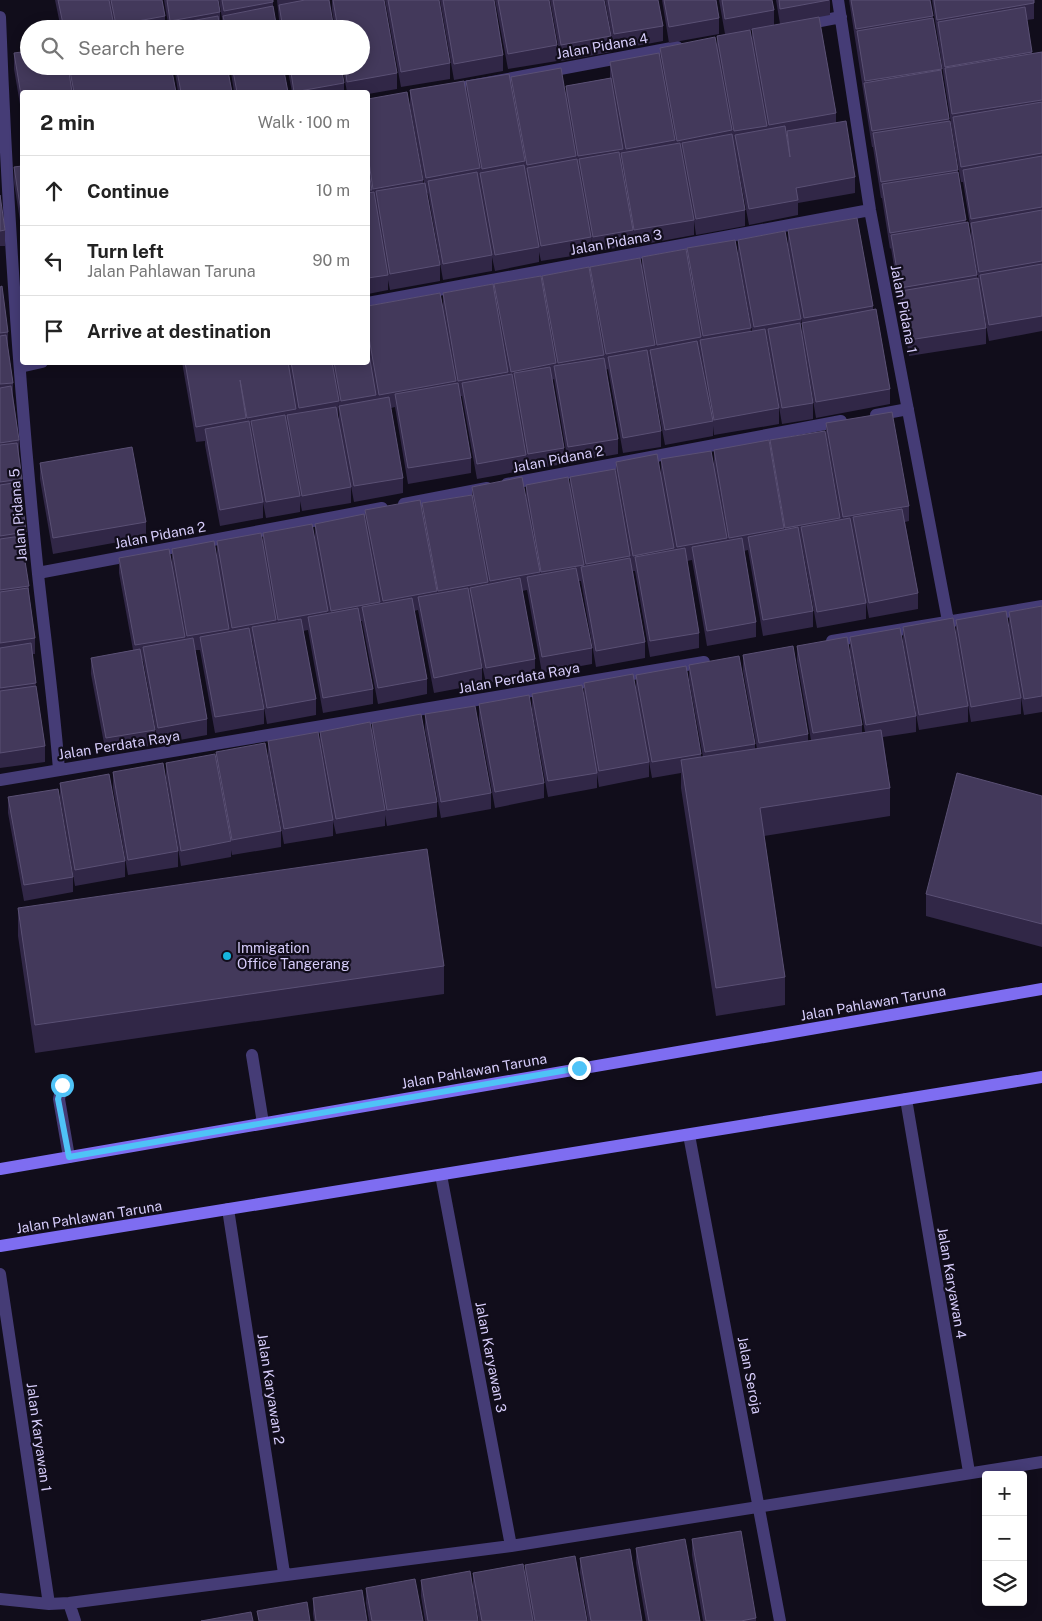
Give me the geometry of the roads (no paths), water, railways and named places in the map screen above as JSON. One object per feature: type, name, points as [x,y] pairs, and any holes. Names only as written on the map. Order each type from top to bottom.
[{"type":"main road","name":"Jalan Pahlawan Taruna","points":[[0,1169],[1042,989]]},
{"type":"main road","name":"Jalan Pahlawan Taruna","points":[[0,1246],[1042,1077]]},
{"type":"street","name":"Jalan Pidana 1","points":[[838,0],[870,210],[948,621]]},
{"type":"street","name":"Jalan Pidana 5","points":[[0,17],[6,171],[20,366],[38,573],[59,770]]},
{"type":"street","points":[[793,26],[841,17]]},
{"type":"street","name":"Jalan Pidana 4","points":[[435,92],[687,46]]},
{"type":"street","points":[[6,171],[20,168]]},
{"type":"street","name":"Jalan Pidana 3","points":[[370,303],[870,210]]},
{"type":"street","points":[[20,366],[26,365]]},
{"type":"street","name":"Jalan Pidana 2","points":[[38,573],[908,409]]},
{"type":"street","points":[[820,643],[1042,606]]},
{"type":"street","name":"Jalan Perdata Raya","points":[[0,780],[712,661]]},
{"type":"street","points":[[252,1055],[263,1123]]},
{"type":"street","points":[[62,1085],[58,1099],[69,1157]]},
{"type":"street","name":"Jalan Karyawan 4","points":[[906,1099],[969,1472]]},
{"type":"street","name":"Jalan Seroja","points":[[688,1135],[760,1506],[780,1621]]},
{"type":"street","name":"Jalan Karyawan 3","points":[[441,1175],[511,1546]]},
{"type":"street","name":"Jalan Karyawan 2","points":[[228,1209],[284,1574]]},
{"type":"street","name":"Jalan Karyawan 1","points":[[0,1274],[49,1604]]},
{"type":"street","points":[[0,1599],[49,1604],[69,1603],[511,1546],[969,1472],[1042,1462]]},
{"type":"street","points":[[69,1603],[75,1621]]},
{"type":"place","name":"Immigation Office Tangerang","points":[[227,956]]}]
